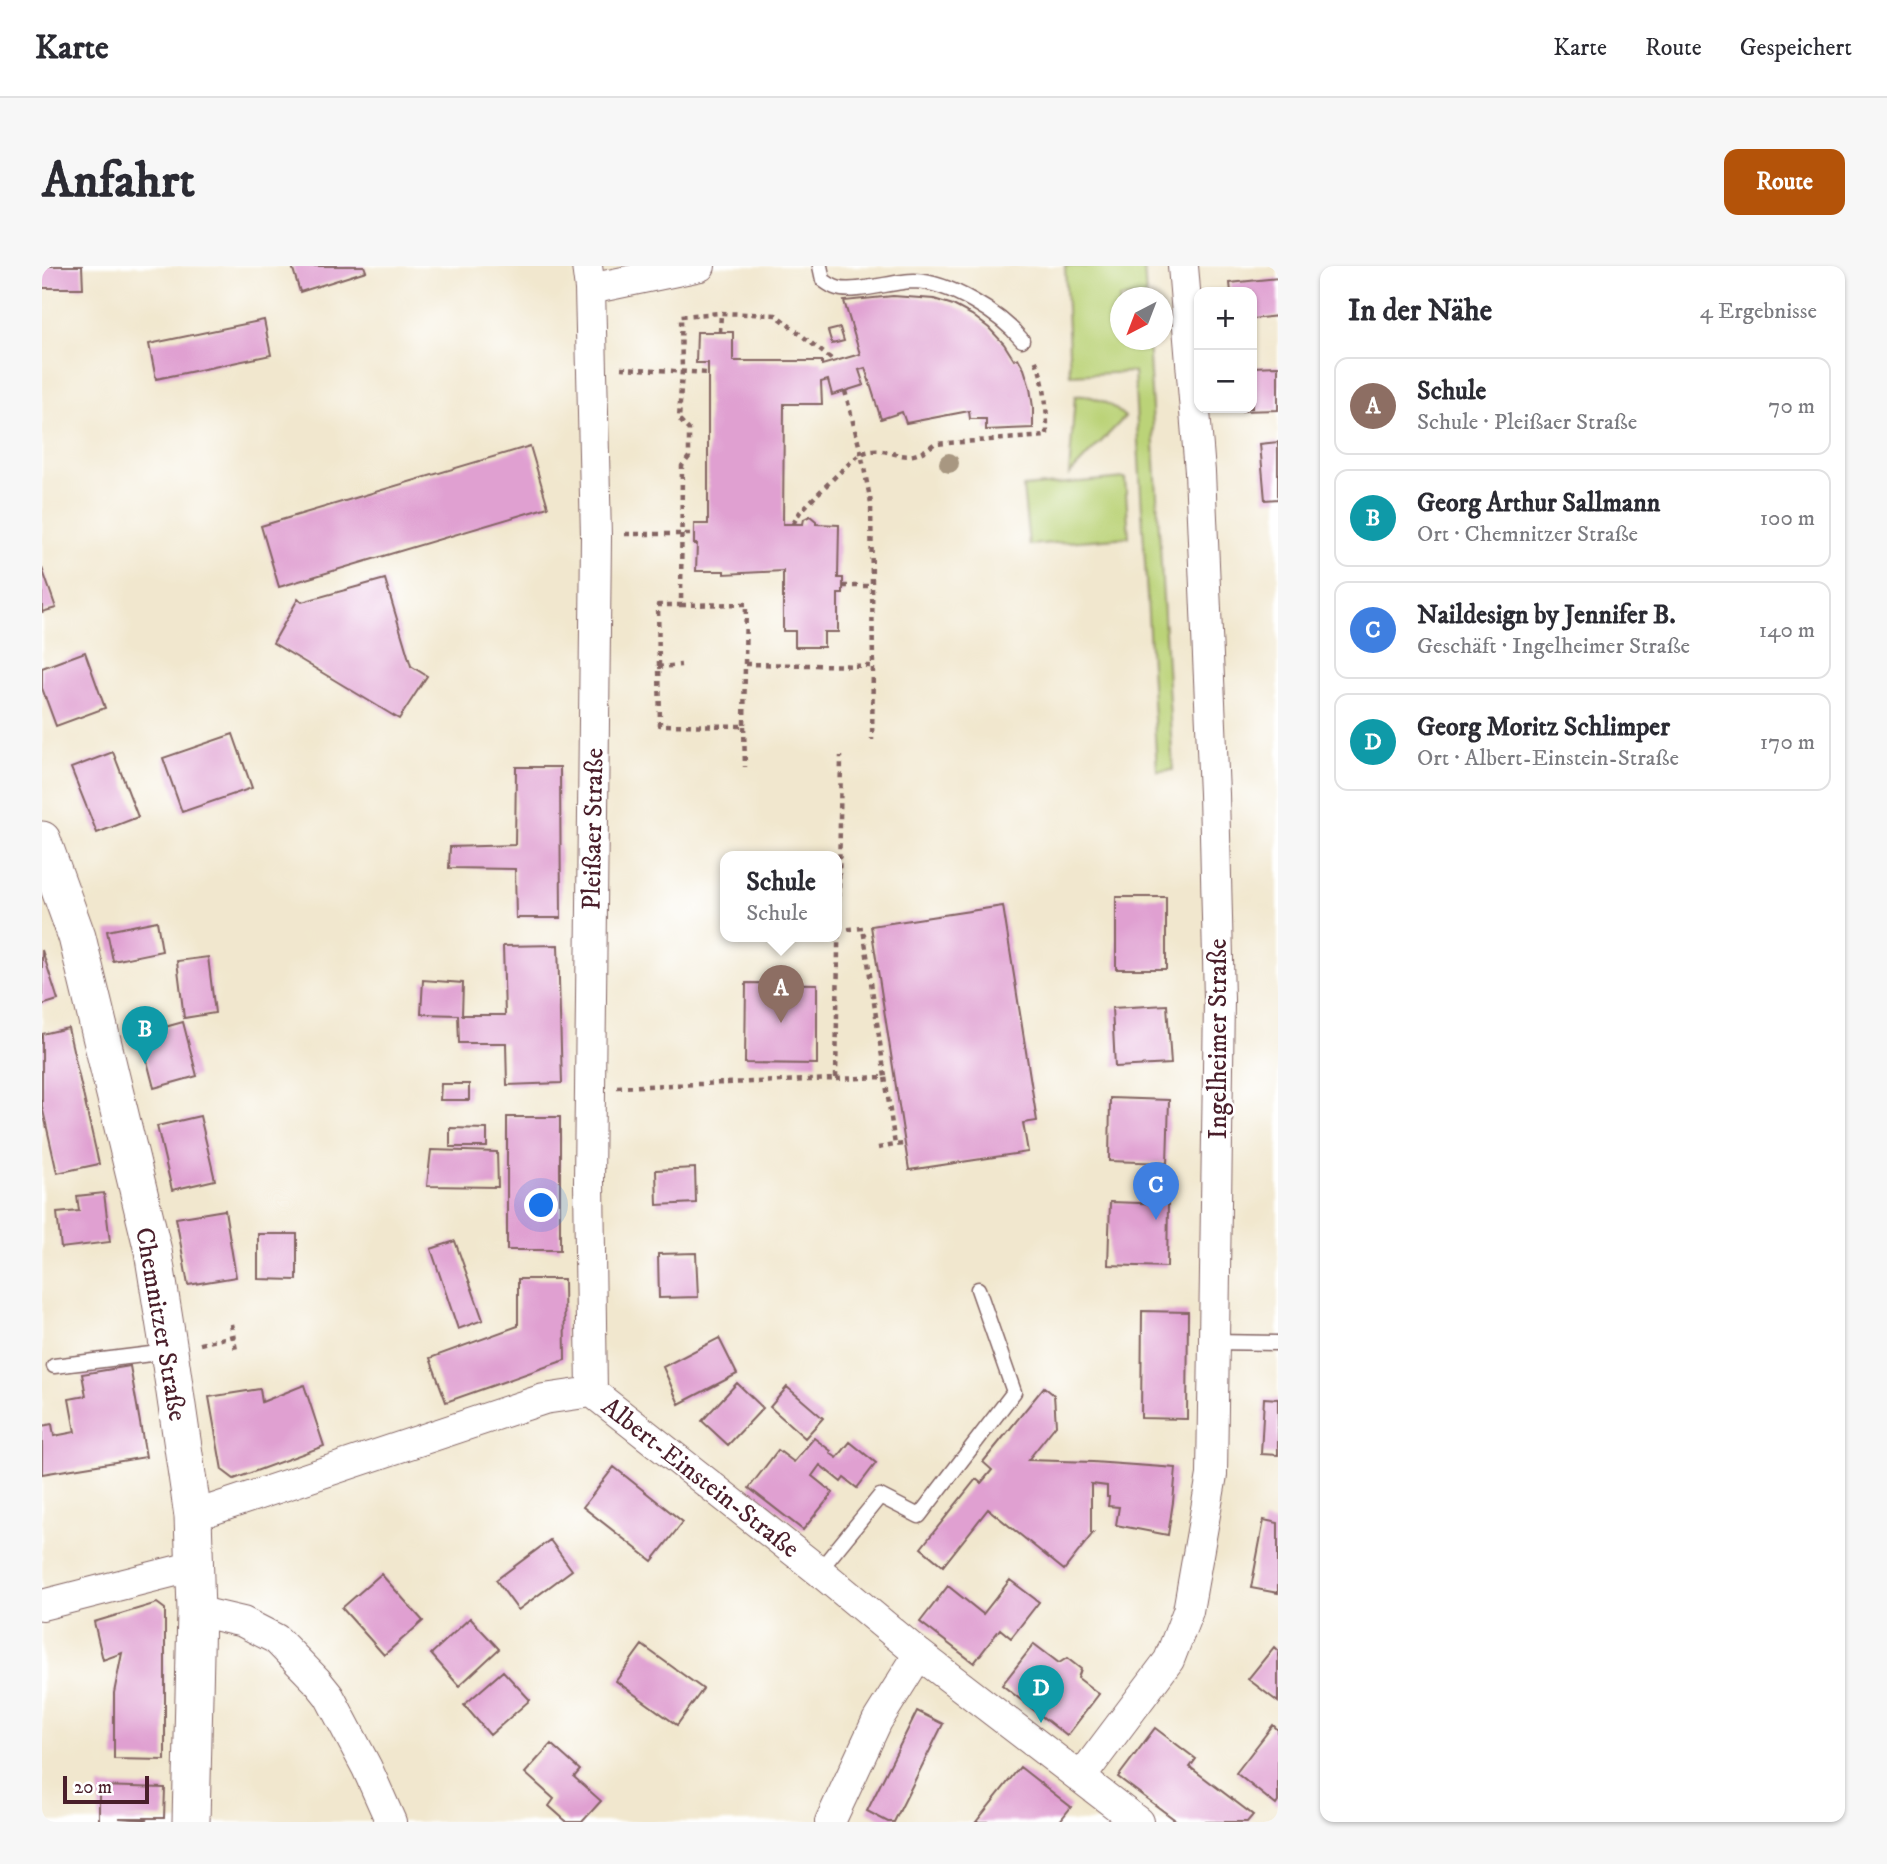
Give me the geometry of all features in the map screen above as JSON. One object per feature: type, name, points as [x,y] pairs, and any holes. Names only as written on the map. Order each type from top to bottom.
[{"type":"street","points":[[589,277],[700,266]]},
{"type":"street","name":"Ingelheimer Straße","points":[[1081,1777],[1169,1660],[1188,1611],[1212,1475],[1219,1000],[1214,794],[1200,472],[1183,266]]},
{"type":"street","name":"Pleißaer Straße","points":[[589,277],[596,537],[589,1182],[592,1392]]},
{"type":"street","name":"Chemnitzer Straße","points":[[42,840],[77,937],[153,1251],[169,1351],[193,1516],[195,1611],[191,1822]]},
{"type":"street","name":"Albert-Einstein-Straße","points":[[193,1516],[544,1399],[592,1392],[819,1571],[919,1654],[1081,1777],[1111,1808],[1138,1822]]},
{"type":"street","points":[[42,1605],[195,1566]]},
{"type":"street","points":[[195,1611],[243,1622],[276,1639],[317,1681],[329,1696],[367,1768],[391,1822]]},
{"type":"street","points":[[830,1822],[877,1721],[919,1654]]},
{"type":"lane","points":[[820,266],[823,280],[839,289],[914,281],[952,291],[974,300],[1013,329],[1022,340]]},
{"type":"lane","points":[[819,1571],[880,1496],[919,1516],[1014,1392],[978,1289]]},
{"type":"lane","points":[[1213,1342],[1278,1343]]},
{"type":"lane","points":[[54,1366],[169,1351]]},
{"type":"path","points":[[720,332],[721,313]]},
{"type":"path","points":[[681,605],[682,466],[689,457],[689,430],[680,419],[681,316],[721,313],[776,315],[835,362]]},
{"type":"path","points":[[793,524],[800,512],[861,453],[881,450],[898,456],[912,457],[924,453],[934,444],[1047,436],[1042,377],[1031,351],[1022,340]]},
{"type":"path","points":[[621,369],[708,373]]},
{"type":"path","points":[[845,391],[871,503],[872,740]]},
{"type":"path","points":[[596,537],[623,534],[694,534]]},
{"type":"path","points":[[843,586],[873,586]]},
{"type":"path","points":[[744,726],[660,725],[658,605],[746,604],[745,767]]},
{"type":"path","points":[[744,664],[873,667]]},
{"type":"path","points":[[658,667],[681,665]]},
{"type":"path","points":[[839,851],[841,757]]},
{"type":"path","points":[[842,930],[863,928],[895,1146]]},
{"type":"path","points":[[836,1079],[838,942]]},
{"type":"path","points":[[590,1088],[885,1077]]},
{"type":"path","points":[[878,1148],[905,1144]]},
{"type":"path","points":[[231,1324],[236,1350]]},
{"type":"green space","points":[[1065,266],[1144,266],[1145,287],[1110,287],[1110,350],[1149,350],[1173,770],[1157,771],[1134,372],[1070,375]]},
{"type":"green space","points":[[1075,396],[1102,401],[1125,417],[1069,475]]},
{"type":"green space","points":[[1125,478],[1129,537],[1029,545],[1023,487]]},
{"type":"building","points":[[42,266],[82,266],[83,288],[42,288]]},
{"type":"building","points":[[292,266],[364,266],[366,271],[300,292]]},
{"type":"building","points":[[1278,278],[1278,316],[1257,318],[1257,287],[1230,287],[1230,283]]},
{"type":"building","points":[[893,296],[934,299],[953,305],[989,328],[1014,360],[1018,358],[1024,369],[1033,407],[1033,428],[986,430],[986,419],[970,419],[969,411],[906,423],[902,412],[881,419],[865,368],[859,370],[864,385],[832,395],[828,380],[821,382],[822,404],[784,404],[783,524],[803,524],[804,519],[810,516],[816,524],[839,525],[838,578],[843,578],[843,594],[838,594],[838,632],[824,632],[824,647],[795,647],[795,631],[783,631],[783,571],[724,574],[724,571],[696,571],[697,544],[694,544],[694,524],[708,524],[708,363],[696,363],[697,332],[733,332],[733,361],[822,361],[822,365],[860,354],[844,301]]},
{"type":"building","points":[[264,320],[271,355],[156,379],[149,344]]},
{"type":"building","points":[[840,328],[844,341],[832,344],[828,331]]},
{"type":"building","points":[[1278,366],[1278,410],[1257,411],[1257,367]]},
{"type":"building","points":[[1278,442],[1278,499],[1265,500],[1260,444]]},
{"type":"building","points":[[530,446],[548,507],[279,587],[261,526]]},
{"type":"building","points":[[42,568],[56,608],[42,612]]},
{"type":"building","points":[[385,579],[411,666],[427,676],[399,719],[273,643],[298,599],[302,602]]},
{"type":"building","points":[[85,652],[105,708],[56,726],[42,688],[42,668]]},
{"type":"building","points":[[233,734],[252,788],[182,812],[163,758]]},
{"type":"building","points":[[113,752],[138,817],[97,833],[71,768]]},
{"type":"building","points":[[516,767],[560,767],[561,918],[516,918],[515,869],[449,868],[450,847],[515,845]]},
{"type":"building","points":[[1116,897],[1166,897],[1166,969],[1116,969]]},
{"type":"building","points":[[1003,906],[1037,1121],[1023,1123],[1028,1152],[909,1170],[871,926]]},
{"type":"building","points":[[157,921],[162,951],[113,961],[107,931]]},
{"type":"building","points":[[558,945],[562,1083],[507,1085],[506,1043],[459,1043],[458,1015],[421,1014],[423,980],[463,983],[462,1015],[505,1015],[503,946]]},
{"type":"building","points":[[42,950],[58,1000],[42,1005]]},
{"type":"building","points":[[208,957],[215,1013],[184,1018],[177,961]]},
{"type":"building","points":[[746,983],[817,984],[817,1064],[745,1063]]},
{"type":"building","points":[[1167,1005],[1171,1064],[1115,1067],[1112,1008]]},
{"type":"building","points":[[183,1022],[197,1076],[154,1088],[140,1034]]},
{"type":"building","points":[[68,1028],[99,1164],[57,1173],[42,1106],[42,1034]]},
{"type":"building","points":[[441,1084],[469,1084],[469,1100],[440,1100]]},
{"type":"building","points":[[1110,1098],[1169,1100],[1167,1163],[1109,1161]]},
{"type":"building","points":[[200,1116],[215,1180],[172,1190],[157,1126]]},
{"type":"building","points":[[507,1117],[560,1117],[560,1250],[507,1250]]},
{"type":"building","points":[[450,1128],[487,1129],[487,1147],[450,1147]]},
{"type":"building","points":[[431,1150],[497,1152],[498,1187],[427,1186]]},
{"type":"building","points":[[695,1168],[696,1203],[657,1205],[656,1170]]},
{"type":"building","points":[[104,1193],[110,1242],[61,1248],[57,1213],[79,1211],[77,1196]]},
{"type":"building","points":[[1110,1202],[1168,1204],[1167,1267],[1108,1265]]},
{"type":"building","points":[[225,1210],[236,1277],[188,1285],[176,1218]]},
{"type":"building","points":[[258,1234],[297,1234],[297,1280],[258,1279]]},
{"type":"building","points":[[455,1241],[483,1320],[458,1329],[431,1249]]},
{"type":"building","points":[[696,1253],[698,1297],[659,1298],[658,1254]]},
{"type":"building","points":[[518,1279],[564,1279],[565,1360],[446,1402],[430,1358],[518,1326]]},
{"type":"building","points":[[1142,1311],[1188,1312],[1187,1419],[1141,1418]]},
{"type":"building","points":[[719,1338],[737,1374],[679,1404],[663,1367]]},
{"type":"building","points":[[130,1366],[146,1457],[42,1474],[42,1426],[52,1424],[54,1436],[75,1432],[69,1399],[86,1396],[82,1374]]},
{"type":"building","points":[[737,1383],[763,1408],[728,1445],[702,1421]]},
{"type":"building","points":[[304,1385],[324,1446],[234,1479],[222,1470],[209,1397],[260,1389],[262,1402]]},
{"type":"building","points":[[787,1387],[823,1418],[805,1438],[770,1407]]},
{"type":"building","points":[[1044,1387],[1054,1395],[1056,1425],[1028,1460],[1176,1468],[1168,1535],[1116,1525],[1119,1507],[1108,1506],[1107,1486],[1091,1484],[1093,1533],[1064,1570],[988,1509],[943,1566],[921,1548],[976,1479],[981,1483],[992,1470],[983,1462]]},
{"type":"building","points":[[1264,1398],[1278,1399],[1278,1455],[1261,1454]]},
{"type":"building","points":[[814,1438],[837,1458],[850,1442],[876,1463],[857,1488],[844,1478],[841,1482],[820,1465],[812,1476],[833,1493],[803,1530],[749,1488],[778,1450],[794,1462]]},
{"type":"building","points":[[614,1467],[683,1522],[652,1561],[583,1507]]},
{"type":"building","points":[[1264,1520],[1278,1523],[1278,1593],[1251,1588]]},
{"type":"building","points":[[550,1540],[572,1570],[518,1610],[496,1580]]},
{"type":"building","points":[[381,1574],[423,1621],[384,1655],[342,1608]]},
{"type":"building","points":[[1010,1580],[1039,1602],[1011,1638],[1000,1629],[974,1663],[920,1622],[948,1586],[983,1614]]},
{"type":"building","points":[[157,1603],[165,1609],[165,1760],[114,1759],[114,1693],[122,1653],[103,1660],[94,1622]]},
{"type":"building","points":[[470,1618],[499,1649],[459,1686],[431,1654]]},
{"type":"building","points":[[1034,1644],[1059,1663],[1067,1658],[1081,1669],[1078,1678],[1099,1694],[1067,1736],[1002,1685]]},
{"type":"building","points":[[642,1645],[703,1689],[677,1725],[616,1681]]},
{"type":"building","points":[[1274,1647],[1278,1651],[1278,1702],[1248,1679]]},
{"type":"building","points":[[503,1671],[530,1700],[490,1735],[464,1705]]},
{"type":"building","points":[[917,1711],[943,1724],[894,1822],[888,1822],[867,1811]]},
{"type":"building","points":[[1273,1725],[1278,1730],[1276,1805],[1236,1773]]},
{"type":"building","points":[[1155,1728],[1196,1759],[1190,1767],[1253,1815],[1247,1822],[1178,1822],[1118,1777]]},
{"type":"building","points":[[551,1744],[580,1770],[574,1777],[601,1801],[582,1822],[567,1822],[549,1806],[554,1799],[525,1773]]},
{"type":"building","points":[[1020,1767],[1071,1807],[1059,1822],[976,1822]]},
{"type":"building","points":[[99,1786],[165,1788],[164,1818],[119,1818],[146,1820],[145,1822],[99,1822]]},
{"type":"place","name":"Schule","points":[[781,1023]]},
{"type":"place","name":"Georg Arthur Sallmann","points":[[145,1064]]},
{"type":"place","name":"Naildesign by Jennifer B.","points":[[1156,1220]]},
{"type":"place","name":"Georg Moritz Schlimper","points":[[1041,1723]]}]
